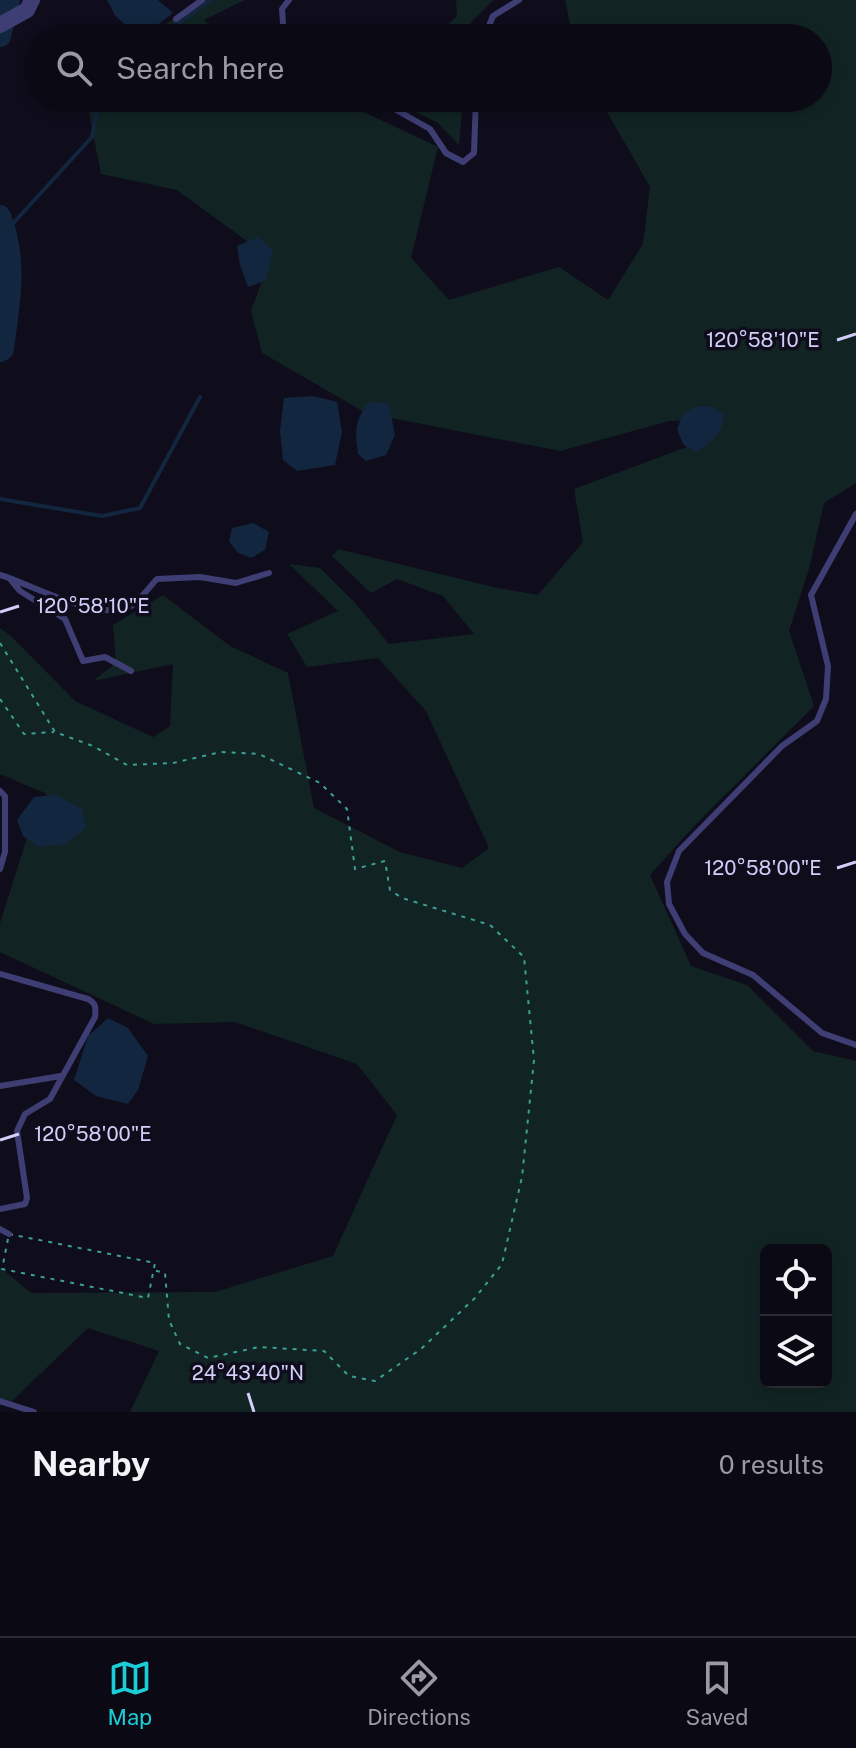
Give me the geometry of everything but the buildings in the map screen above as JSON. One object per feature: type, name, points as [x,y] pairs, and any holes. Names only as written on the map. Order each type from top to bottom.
[{"type":"street","points":[[7,22],[27,10],[32,0]]},
{"type":"lane","points":[[176,19],[202,0]]},
{"type":"lane","points":[[283,24],[282,9],[289,0]]},
{"type":"lane","points":[[490,24],[493,16],[519,0]]},
{"type":"lane","points":[[400,112],[430,129],[446,153],[463,162],[474,153],[475,112]]},
{"type":"lane","points":[[856,514],[811,595],[828,666],[826,699],[817,721],[782,746],[679,851],[667,882],[669,904],[685,934],[703,953],[753,975],[822,1033],[856,1045]]},
{"type":"lane","points":[[4,576],[80,605],[111,611],[132,605],[157,579],[200,577],[236,583],[269,573]]},
{"type":"lane","points":[[4,576],[20,591],[65,619],[83,661],[105,657],[131,671]]},
{"type":"lane","points":[[0,791],[5,796],[5,852],[0,869]]},
{"type":"lane","points":[[0,974],[94,1002],[95,1017],[50,1099],[25,1114],[19,1124],[17,1131],[27,1198],[25,1204],[0,1209]]},
{"type":"lane","points":[[0,1086],[61,1076]]},
{"type":"lane","points":[[0,1229],[9,1234]]},
{"type":"lane","points":[[0,1401],[34,1412]]},
{"type":"path","points":[[0,643],[55,732]]},
{"type":"path","points":[[0,699],[24,734],[55,732],[93,746],[127,765],[173,763],[221,752],[259,754],[320,783],[347,809],[355,869],[385,861],[390,890],[402,898],[490,925],[524,957],[534,1060],[522,1177],[502,1264],[475,1298],[421,1349],[375,1381],[349,1376],[324,1351],[259,1347],[208,1358],[180,1344],[169,1320],[165,1273],[153,1270]]},
{"type":"path","points":[[9,1234],[155,1263],[148,1298],[2,1269],[9,1234]]},
{"type":"green space","points":[[200,0],[245,0],[204,20],[209,24],[166,24]]},
{"type":"green space","points":[[456,0],[493,0],[471,24],[448,24],[457,16]]},
{"type":"green space","points":[[565,0],[856,0],[856,483],[824,503],[809,569],[789,631],[814,706],[695,825],[650,875],[691,966],[747,985],[813,1051],[856,1061],[856,1412],[130,1412],[159,1351],[88,1328],[11,1402],[0,1405],[0,1267],[31,1293],[215,1292],[333,1256],[397,1115],[357,1064],[235,1022],[154,1024],[0,952],[0,923],[27,838],[57,824],[45,793],[0,774],[0,628],[75,701],[153,737],[170,726],[173,664],[93,681],[116,663],[113,625],[163,595],[230,646],[288,673],[314,808],[400,852],[462,868],[489,848],[426,711],[378,658],[307,667],[287,634],[338,611],[289,564],[320,568],[356,604],[389,644],[474,634],[443,596],[397,579],[371,593],[332,556],[338,549],[538,595],[583,542],[574,489],[703,441],[708,419],[669,421],[560,451],[366,413],[262,353],[251,311],[270,258],[177,190],[101,174],[89,112],[364,112],[438,147],[411,258],[449,300],[559,267],[608,300],[643,244],[650,187],[607,112],[832,112],[832,24],[570,24]]},
{"type":"green space","points":[[416,112],[462,112],[459,145],[438,123]]},
{"type":"water","points":[[107,0],[158,0],[173,13],[159,24],[125,24],[116,17]]},
{"type":"water","points":[[258,237],[273,250],[266,280],[248,287],[237,246]]},
{"type":"water","points":[[313,396],[337,402],[342,432],[335,465],[297,471],[283,460],[280,431],[284,398]]},
{"type":"water","points":[[370,401],[389,404],[395,435],[386,455],[366,461],[358,454],[356,432],[358,420]]},
{"type":"water","points":[[697,406],[713,407],[724,415],[715,438],[695,452],[683,444],[677,429],[683,414]]},
{"type":"water","points":[[253,523],[269,532],[265,550],[251,558],[237,552],[229,541],[232,528]]},
{"type":"water","points":[[56,795],[82,809],[86,828],[66,844],[38,847],[23,836],[17,820],[34,797]]},
{"type":"water","points":[[108,1018],[128,1028],[148,1056],[138,1090],[128,1104],[96,1096],[74,1080],[88,1036]]},
{"type":"waterway","points":[[0,36],[9,0]]},
{"type":"waterway","points":[[178,24],[210,0]]},
{"type":"waterway","points":[[6,231],[92,137],[97,112]]},
{"type":"waterway","points":[[0,216],[6,233],[10,266],[9,298],[3,349],[0,351]]},
{"type":"waterway","points":[[0,499],[102,516],[140,508],[200,397]]}]
